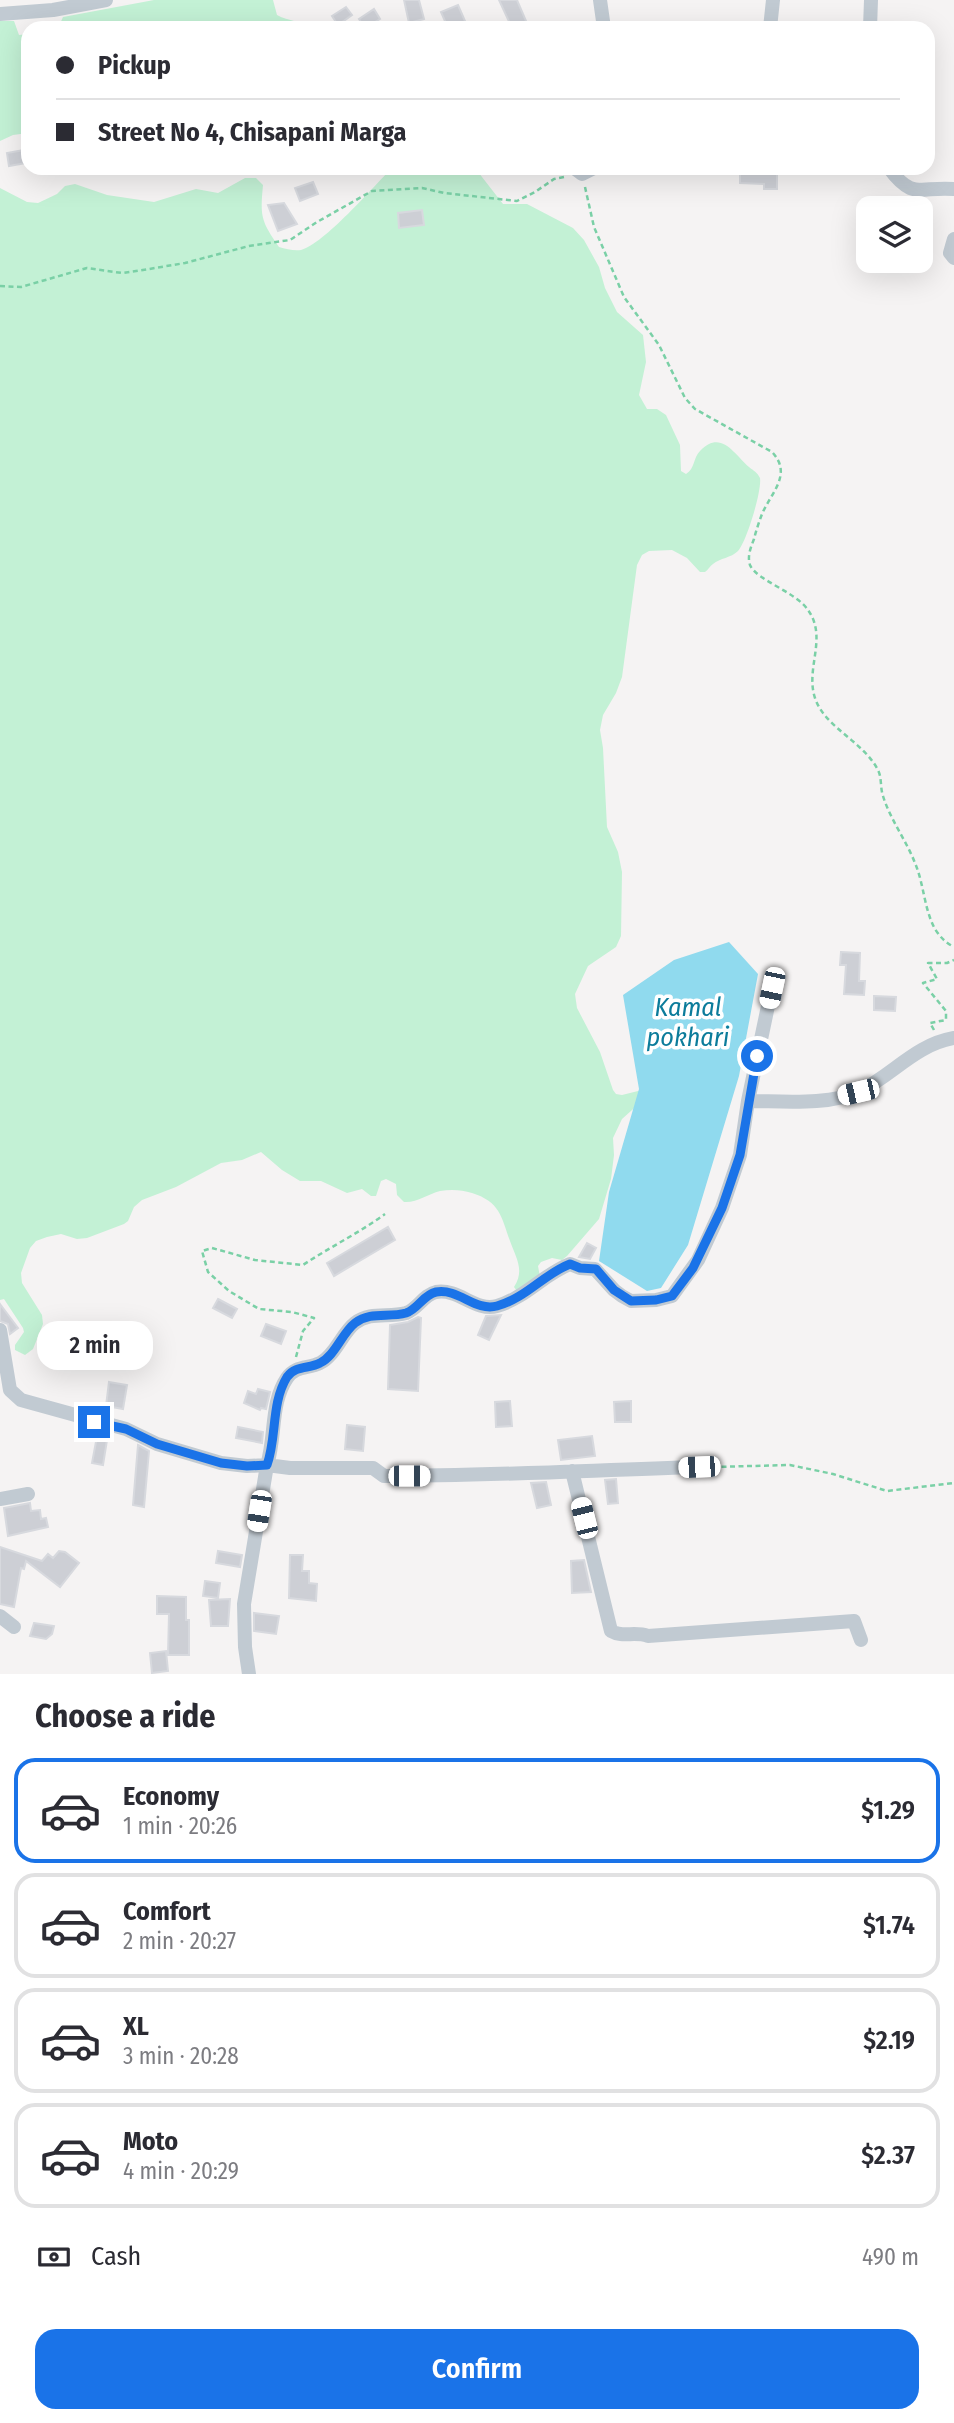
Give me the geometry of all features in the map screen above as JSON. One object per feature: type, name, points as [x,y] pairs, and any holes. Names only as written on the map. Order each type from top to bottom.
[{"type":"street","points":[[0,14],[51,5],[106,0]]},
{"type":"street","points":[[600,0],[603,21]]},
{"type":"street","points":[[771,21],[774,0]]},
{"type":"street","points":[[870,21],[872,0]]},
{"type":"street","points":[[894,175],[901,184],[912,191],[954,188]]},
{"type":"street","points":[[954,239],[950,248],[954,257]]},
{"type":"street","points":[[249,1674],[244,1604],[271,1453],[277,1402],[286,1379],[293,1371],[324,1362],[357,1321],[377,1314],[405,1313],[423,1298],[439,1292],[461,1296],[482,1307],[495,1307],[531,1290],[570,1264],[596,1269],[614,1290],[631,1301],[672,1296],[698,1260],[722,1208],[740,1155],[748,1101],[772,988]]},
{"type":"street","points":[[748,1101],[822,1100],[858,1092],[935,1042],[954,1038]]},
{"type":"street","points":[[0,1329],[4,1382],[13,1395],[32,1404],[126,1429],[157,1444],[221,1463],[290,1468],[373,1468],[384,1476],[484,1476],[699,1467]]},
{"type":"street","points":[[572,1471],[611,1631],[618,1635],[638,1632],[648,1636],[854,1621],[861,1640]]},
{"type":"street","points":[[0,1499],[28,1494]]},
{"type":"street","points":[[0,1616],[14,1627]]},
{"type":"path","points":[[0,286],[21,287],[87,268],[122,273],[149,269],[185,263],[249,246],[290,240],[372,191],[422,188],[517,201],[554,179],[567,175]]},
{"type":"path","points":[[585,175],[594,227],[624,298],[659,345],[685,398],[695,409],[772,452],[778,460],[780,480],[763,512],[749,554],[750,564],[756,572],[795,597],[809,611],[817,632],[818,645],[812,675],[815,699],[823,714],[849,737],[878,771],[883,798],[914,860],[933,922],[944,940],[954,947]]},
{"type":"path","points":[[935,1042],[930,1023],[946,1020],[946,1011],[923,983],[937,979],[928,963],[947,963],[954,960]]},
{"type":"path","points":[[296,1357],[303,1331],[314,1318],[292,1312],[259,1309],[229,1291],[208,1272],[202,1251],[212,1248],[255,1260],[303,1265],[327,1249],[360,1233],[385,1214]]},
{"type":"path","points":[[699,1467],[790,1465],[833,1474],[887,1491],[954,1483]]},
{"type":"green space","points":[[154,0],[273,0],[277,15],[293,21],[61,21],[63,17]]},
{"type":"green space","points":[[0,21],[14,21],[21,35],[21,134],[0,141]]},
{"type":"green space","points":[[385,175],[480,175],[503,204],[527,204],[573,228],[584,240],[599,267],[605,288],[617,312],[643,335],[646,362],[639,395],[647,409],[657,409],[666,415],[680,445],[681,471],[686,474],[689,472],[700,451],[714,442],[727,446],[760,478],[759,494],[749,528],[735,553],[716,562],[705,572],[700,572],[687,558],[672,550],[649,551],[642,555],[637,565],[622,677],[603,715],[600,730],[607,827],[618,852],[622,872],[621,936],[616,947],[588,966],[575,994],[577,1008],[600,1052],[613,1090],[622,1095],[642,1090],[641,1102],[622,1119],[613,1138],[611,1179],[599,1219],[567,1256],[562,1260],[552,1258],[541,1262],[538,1266],[540,1277],[517,1291],[514,1287],[519,1269],[504,1224],[494,1206],[481,1197],[464,1191],[449,1190],[404,1202],[397,1195],[396,1184],[386,1179],[381,1181],[376,1196],[371,1196],[362,1189],[347,1193],[321,1181],[300,1181],[261,1152],[242,1160],[221,1163],[176,1187],[142,1200],[134,1207],[124,1224],[87,1238],[77,1239],[61,1234],[36,1241],[30,1248],[21,1273],[22,1283],[42,1315],[43,1324],[33,1349],[25,1355],[15,1350],[15,1345],[24,1332],[23,1328],[4,1299],[0,1300],[0,188],[27,202],[38,203],[57,194],[65,186],[75,184],[107,195],[154,202],[196,189],[218,193],[245,178],[256,178],[263,185],[262,212],[268,231],[279,247],[290,250],[311,246]]},
{"type":"water","name":"Kamal pokhari","points":[[729,942],[758,974],[739,1076],[688,1245],[661,1288],[647,1291],[599,1261],[609,1192],[639,1089],[623,995],[674,960]]},
{"type":"building","points":[[404,0],[419,0],[424,19],[409,21]]},
{"type":"building","points":[[499,0],[517,0],[526,21],[509,21]]},
{"type":"building","points":[[458,5],[465,21],[445,21],[441,12]]},
{"type":"building","points":[[346,7],[352,15],[344,21],[335,21],[332,16]]},
{"type":"building","points":[[374,9],[380,19],[360,21],[359,19]]},
{"type":"building","points":[[21,151],[21,164],[9,166],[7,153]]},
{"type":"building","points":[[740,175],[777,175],[777,189],[764,189],[764,184],[740,183]]},
{"type":"building","points":[[313,182],[318,194],[300,201],[295,188]]},
{"type":"building","points":[[284,203],[297,224],[278,231],[268,205]]},
{"type":"building","points":[[422,210],[424,225],[399,228],[398,213]]},
{"type":"building","points":[[841,952],[860,953],[859,981],[865,981],[864,995],[844,994],[846,965],[840,965]]},
{"type":"building","points":[[874,996],[896,997],[895,1011],[874,1010]]},
{"type":"building","points":[[388,1227],[395,1240],[334,1276],[327,1263]]},
{"type":"building","points":[[587,1243],[596,1248],[590,1259],[579,1257]]},
{"type":"building","points":[[218,1299],[237,1309],[232,1318],[213,1308]]},
{"type":"building","points":[[0,1304],[18,1328],[10,1334],[8,1324],[0,1321]]},
{"type":"building","points":[[501,1315],[489,1340],[478,1335],[486,1316]]},
{"type":"building","points":[[421,1318],[418,1391],[388,1389],[390,1325]]},
{"type":"building","points":[[266,1324],[286,1331],[281,1344],[261,1336]]},
{"type":"building","points":[[109,1382],[127,1385],[123,1409],[106,1406]]},
{"type":"building","points":[[258,1389],[270,1392],[266,1409],[260,1410],[244,1403],[248,1391],[256,1394]]},
{"type":"building","points":[[510,1401],[512,1426],[496,1427],[495,1402]]},
{"type":"building","points":[[631,1401],[631,1422],[615,1422],[614,1402]]},
{"type":"building","points":[[347,1425],[365,1427],[363,1451],[345,1449]]},
{"type":"building","points":[[238,1427],[263,1432],[262,1443],[236,1438]]},
{"type":"building","points":[[98,1431],[108,1434],[103,1465],[92,1463]]},
{"type":"building","points":[[592,1436],[595,1456],[561,1460],[558,1440]]},
{"type":"building","points":[[138,1445],[149,1451],[144,1507],[133,1505]]},
{"type":"building","points":[[616,1479],[618,1503],[608,1504],[605,1480]]},
{"type":"building","points":[[546,1482],[551,1505],[537,1508],[531,1483]]},
{"type":"building","points":[[30,1503],[31,1511],[40,1510],[41,1519],[46,1518],[48,1527],[8,1536],[4,1508]]},
{"type":"building","points":[[0,1547],[42,1561],[48,1554],[53,1558],[59,1551],[65,1552],[79,1563],[60,1587],[26,1561],[24,1569],[21,1568],[14,1607],[0,1604]]},
{"type":"building","points":[[218,1551],[242,1555],[240,1567],[216,1563]]},
{"type":"building","points":[[290,1555],[303,1555],[302,1571],[309,1571],[309,1583],[317,1584],[316,1601],[289,1598]]},
{"type":"building","points":[[584,1560],[591,1592],[572,1593],[571,1561]]},
{"type":"building","points":[[205,1581],[220,1583],[218,1598],[203,1596]]},
{"type":"building","points":[[157,1596],[186,1597],[189,1655],[168,1655],[169,1614],[157,1614]]},
{"type":"building","points":[[230,1599],[228,1626],[211,1626],[209,1600]]},
{"type":"building","points":[[254,1613],[279,1616],[276,1634],[254,1631]]},
{"type":"building","points":[[34,1623],[54,1626],[52,1634],[46,1639],[30,1636]]},
{"type":"building","points":[[166,1651],[168,1671],[152,1673],[150,1653]]},
{"type":"route","points":[[94,1422],[126,1429],[157,1444],[221,1463],[267,1465],[277,1402],[286,1379],[293,1371],[324,1362],[357,1321],[377,1314],[405,1313],[423,1298],[439,1292],[461,1296],[482,1307],[495,1307],[531,1290],[570,1264],[596,1269],[618,1294],[631,1301],[672,1296],[698,1260],[722,1208],[740,1155],[757,1056]]}]
